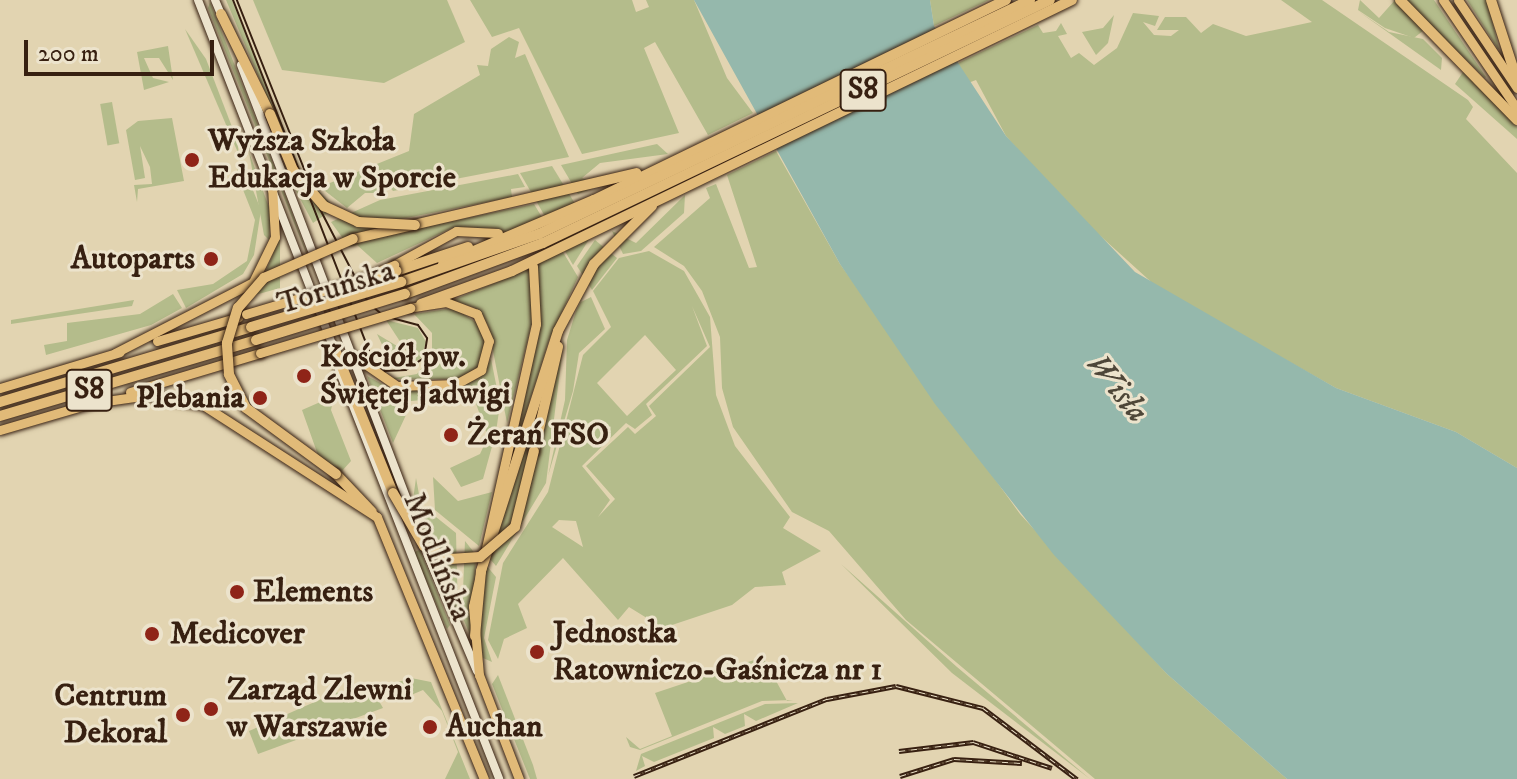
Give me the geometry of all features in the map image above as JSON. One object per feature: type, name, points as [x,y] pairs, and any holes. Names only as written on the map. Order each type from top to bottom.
[{"type":"highway","points":[[372,512],[336,474],[246,408],[229,374],[228,335],[243,300],[277,268],[331,245],[525,200],[612,200],[675,175],[1006,0]]},
{"type":"highway","name":"S8","points":[[675,175],[1030,0]]},
{"type":"highway","name":"S8","points":[[675,175],[1050,0]]},
{"type":"highway","points":[[416,306],[612,200],[1072,0]]},
{"type":"highway","points":[[1400,0],[1517,120]]},
{"type":"highway","points":[[1491,0],[1517,80]]},
{"type":"highway","points":[[221,14],[270,114],[293,170],[324,206],[364,223],[415,225]]},
{"type":"highway","points":[[475,636],[483,561],[572,299],[627,226],[675,175]]},
{"type":"highway","name":"Toruńska","points":[[0,416],[405,294],[541,239],[612,200],[675,175]]},
{"type":"highway","points":[[350,283],[541,239]]},
{"type":"highway","name":"Toruńska","points":[[0,402],[251,327],[397,273]]},
{"type":"highway","points":[[336,352],[351,378],[404,522],[437,555],[472,559],[503,544],[518,518],[572,299]]},
{"type":"main road","name":"Modlińska","points":[[198,0],[336,352],[369,458],[499,779]]},
{"type":"main road","name":"Modlińska","points":[[215,0],[519,779]]},
{"type":"main road","points":[[1443,0],[1517,109]]},
{"type":"main road","points":[[1458,0],[1517,88]]},
{"type":"main road","points":[[169,334],[249,285],[275,237],[272,187]]},
{"type":"main road","points":[[397,273],[456,231],[498,233]]},
{"type":"main road","points":[[479,675],[475,636],[476,573],[536,324],[533,266]]},
{"type":"main road","name":"Toruńska","points":[[0,388],[169,334],[350,283]]},
{"type":"main road","points":[[355,357],[397,386],[452,385],[476,375],[489,345],[480,318],[455,304],[416,306]]},
{"type":"main road","name":"Toruńska","points":[[0,430],[416,306]]},
{"type":"main road","points":[[92,403],[148,395],[203,405],[372,512],[392,542],[486,779]]},
{"type":"green space","points":[[226,0],[232,0],[302,174],[295,163]]},
{"type":"green space","points":[[253,0],[447,0],[465,42],[384,83],[282,70]]},
{"type":"green space","points":[[470,0],[632,0],[636,12],[649,7],[646,0],[694,0],[727,78],[753,113],[708,135],[655,42],[644,48],[679,133],[582,154],[519,28],[492,37]]},
{"type":"green space","points":[[930,0],[989,0],[934,26]]},
{"type":"green space","points":[[1281,0],[1322,0],[1468,100],[1473,107],[1466,119],[1517,173],[1517,468],[1456,432],[1336,388],[1159,289],[1064,203],[1006,136],[976,80],[968,83],[956,64],[1038,25],[1043,33],[1056,31],[1061,23],[1067,34],[1058,36],[1071,58],[1079,53],[1094,65],[1117,48],[1133,13],[1159,16],[1155,26],[1143,22],[1154,35],[1171,36],[1179,30],[1157,30],[1165,17],[1186,17],[1201,33],[1213,24],[1246,36],[1312,22]]},
{"type":"green space","points":[[1360,0],[1379,18],[1395,0],[1424,30],[1414,38],[1385,28],[1358,10]]},
{"type":"green space","points":[[1404,0],[1434,0],[1486,77],[1485,78]]},
{"type":"green space","points":[[1467,0],[1487,0],[1499,49],[1498,49]]},
{"type":"green space","points":[[210,2],[280,181],[317,280],[208,8]]},
{"type":"green space","points":[[1358,11],[1389,32],[1423,39],[1442,58],[1441,70]]},
{"type":"green space","points":[[1114,15],[1108,43],[1096,55],[1082,32],[1103,28]]},
{"type":"green space","points":[[185,29],[206,59],[237,140],[239,155]]},
{"type":"green space","points":[[509,37],[519,42],[515,58],[525,54],[569,157],[393,191],[383,179],[380,193],[365,193],[347,208],[320,187],[409,151],[414,114],[480,75],[477,65],[488,66],[491,49]]},
{"type":"green space","points":[[168,46],[173,80],[159,58],[144,58],[153,78],[169,82],[144,90],[137,52]]},
{"type":"green space","points":[[1463,72],[1492,95],[1517,127],[1517,139],[1455,84]]},
{"type":"green space","points":[[112,102],[119,143],[107,145],[100,104]]},
{"type":"green space","points":[[172,118],[184,181],[138,189],[137,202],[134,185],[152,184],[150,167],[140,146],[145,178],[135,180],[126,130],[138,121]]},
{"type":"green space","points":[[657,144],[668,154],[600,163],[582,178],[599,186],[578,194],[561,165]]},
{"type":"green space","points":[[776,151],[840,264],[1020,514],[1167,674],[1287,779],[1095,779],[906,620],[829,531],[792,512],[733,427],[722,388],[720,337],[702,291],[684,266],[654,247],[710,198],[706,188],[716,184],[749,268],[757,267],[727,175]]},
{"type":"green space","points":[[249,152],[271,213],[269,240],[264,235]]},
{"type":"green space","points":[[242,163],[261,210],[254,255],[243,274],[186,308],[177,290],[213,284],[247,261],[255,220],[236,172]]},
{"type":"green space","points":[[552,166],[593,233],[573,265],[520,173]]},
{"type":"green space","points":[[518,174],[525,187],[511,189],[512,197],[386,222],[397,233],[534,204],[578,277],[549,340],[492,519],[540,325],[536,264],[550,256],[533,222],[505,232],[452,228],[377,263],[357,245],[349,247],[331,222],[380,200]]},
{"type":"green space","points":[[313,185],[335,208],[313,223],[296,191]]},
{"type":"green space","points":[[685,195],[684,213],[641,251],[623,254],[612,231],[636,243]]},
{"type":"green space","points":[[280,226],[280,288],[255,295],[272,257]]},
{"type":"green space","points":[[595,240],[617,258],[592,290],[577,266]]},
{"type":"green space","points":[[649,251],[684,271],[710,317],[716,395],[735,446],[790,517],[783,528],[821,551],[782,572],[786,585],[755,587],[732,605],[663,628],[629,607],[618,620],[563,558],[518,604],[527,628],[504,639],[498,659],[488,640],[503,563],[548,492],[583,355],[611,327],[593,291],[619,258]],"holes":[[[692,306],[710,347],[649,406],[656,416],[635,434],[628,427],[586,466],[615,499],[598,517],[610,500],[582,466],[626,423],[635,429],[652,415],[646,404],[707,346]],[[645,335],[676,370],[627,416],[597,383]],[[559,520],[576,521],[583,547],[552,527]]]},
{"type":"green space","points":[[529,269],[535,310],[507,423],[488,325],[475,308],[453,300]]},
{"type":"green space","points":[[173,294],[182,308],[151,325],[46,355],[44,345],[67,341],[67,323],[140,314]]},
{"type":"green space","points":[[584,295],[581,302],[591,297],[605,329],[579,353],[573,391],[548,476],[565,400],[567,340],[576,311]]},
{"type":"green space","points":[[134,300],[132,306],[11,324],[11,320]]},
{"type":"green space","points":[[454,308],[480,325],[486,346],[478,367],[461,379],[388,379],[417,374],[432,354],[432,333],[414,314]]},
{"type":"green space","points":[[386,320],[418,328],[426,342],[421,358],[414,363]]},
{"type":"green space","points":[[377,334],[397,346],[409,365],[383,362],[388,357]]},
{"type":"green space","points":[[564,339],[546,483],[496,566],[490,559],[545,378],[539,451]]},
{"type":"green space","points":[[491,359],[500,404],[496,432],[483,479],[461,487],[450,468],[480,454],[488,437],[475,401],[445,393],[431,400],[425,392],[422,400],[401,402],[406,415],[393,443],[367,376],[394,390],[454,389],[478,378]]},
{"type":"green space","points":[[334,396],[331,410],[351,461],[342,471],[319,458],[302,410]]},
{"type":"green space","points":[[433,477],[458,501],[492,492],[479,546],[435,510]]},
{"type":"green space","points":[[416,478],[421,505],[456,533],[458,616],[413,500]]},
{"type":"green space","points":[[465,541],[476,555],[471,637],[462,616]]},
{"type":"green space","points":[[420,550],[450,625],[447,629],[414,552]]},
{"type":"green space","points":[[841,564],[957,667],[1090,779],[952,673]]},
{"type":"green space","points":[[486,565],[496,577],[484,638],[492,662],[483,658],[480,640]]},
{"type":"green space","points":[[763,657],[787,700],[762,701],[640,750],[630,747],[626,737],[640,749],[672,736],[655,693]]},
{"type":"green space","points":[[498,675],[537,779],[530,779],[492,684]]},
{"type":"green space","points":[[411,678],[431,682],[470,779],[445,779],[458,752],[442,711],[423,690],[404,698],[392,684]]},
{"type":"green space","points":[[371,687],[383,708],[258,754],[249,731],[335,693]]},
{"type":"green space","points":[[798,703],[756,721],[744,714],[745,726],[725,734],[713,727],[714,738],[654,762],[642,756],[645,766],[636,771],[641,754],[765,704]]},
{"type":"water","name":"Wisła","points":[[694,0],[930,0],[934,26],[1006,136],[1135,272],[1336,388],[1456,432],[1517,468],[1517,779],[1287,779],[1167,674],[1054,555],[935,404],[840,264]]},
{"type":"tram line","points":[[233,0],[373,361],[385,371],[406,370],[424,358],[427,338],[418,325],[384,316],[369,304],[320,209],[237,0]]},
{"type":"railway","points":[[634,776],[827,699],[896,686],[983,708],[1077,779]]},
{"type":"railway","points":[[899,751],[973,742],[1052,768]]},
{"type":"railway","points":[[900,776],[954,759],[1022,763]]},
{"type":"place","name":"Wyższa Szkoła Edukacja w Sporcie","points":[[192,160]]},
{"type":"place","name":"Autoparts","points":[[211,259]]},
{"type":"place","name":"Kościół pw. Świętej Jadwigi","points":[[304,376]]},
{"type":"place","name":"Plebania","points":[[260,398]]},
{"type":"place","name":"Żerań FSO","points":[[451,435]]},
{"type":"place","name":"Elements","points":[[237,592]]},
{"type":"place","name":"Medicover","points":[[152,634]]},
{"type":"place","name":"Jednostka Ratowniczo-Gaśnicza nr 1","points":[[537,652]]},
{"type":"place","name":"Zarząd Zlewni w Warszawie","points":[[211,709]]},
{"type":"place","name":"Centrum Dekoral","points":[[183,715]]},
{"type":"place","name":"Auchan","points":[[430,727]]}]
